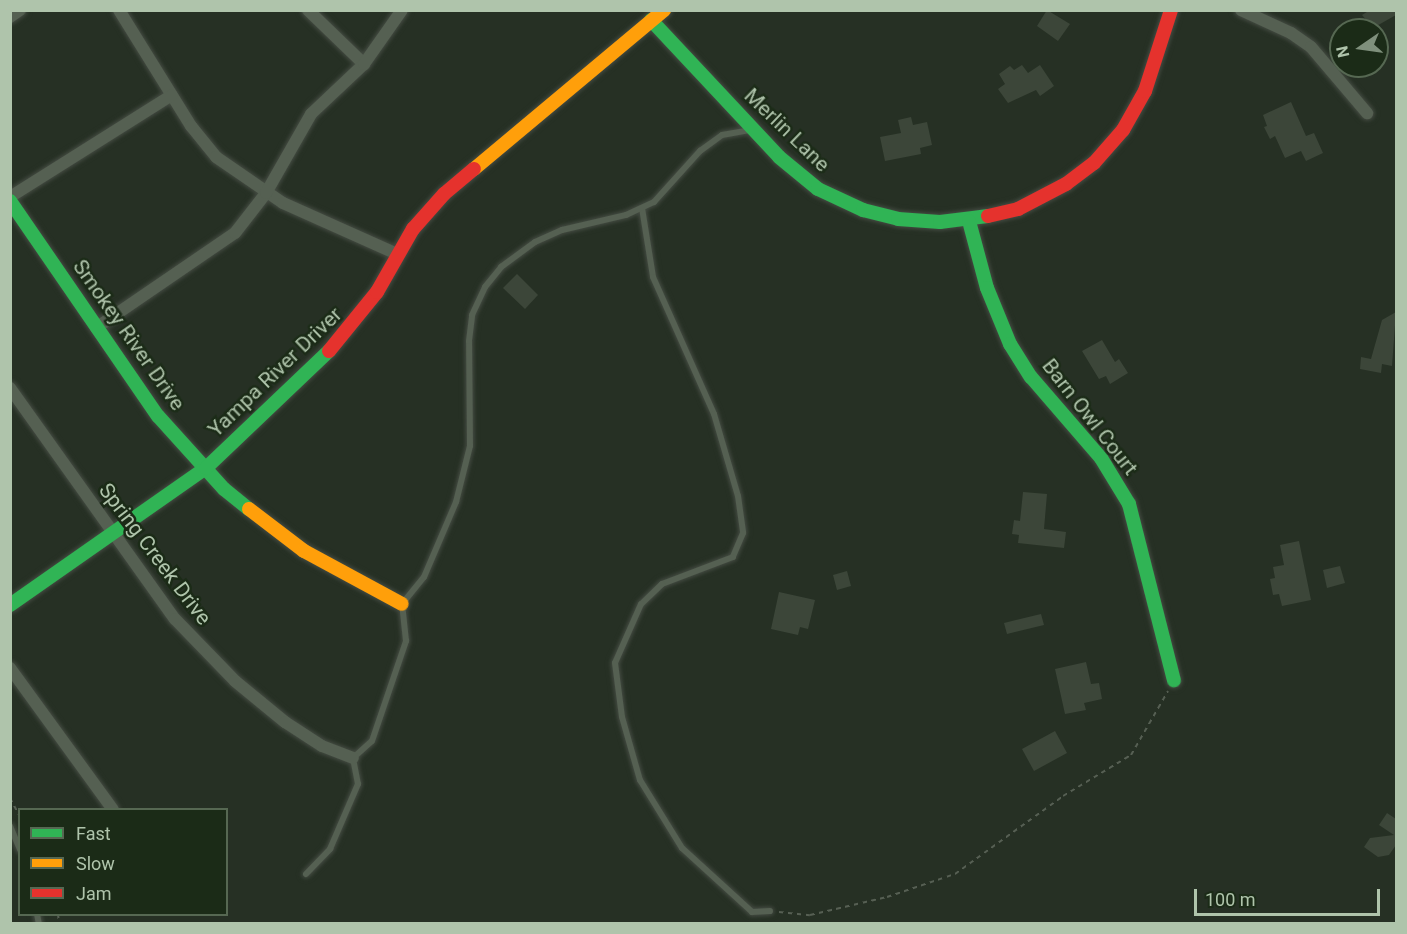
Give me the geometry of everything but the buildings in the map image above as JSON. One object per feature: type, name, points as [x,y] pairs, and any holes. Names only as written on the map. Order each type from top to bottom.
[{"type":"street","points":[[10,17],[20,10]]},
{"type":"street","points":[[119,10],[172,95],[216,157],[266,194],[397,254]]},
{"type":"street","points":[[308,10],[364,64]]},
{"type":"street","points":[[96,328],[215,250],[235,234],[266,194],[311,114],[364,64],[402,10]]},
{"type":"street","name":"Yampa River Driver","points":[[10,605],[114,536],[206,468],[346,335],[378,292],[397,254],[413,229],[444,194],[664,10]]},
{"type":"street","name":"Merlin Lane","points":[[651,20],[798,175],[850,205],[915,222],[969,221],[1018,209],[1044,197],[1082,172],[1107,150],[1132,118],[1145,91],[1171,10]]},
{"type":"street","points":[[1241,10],[1292,33],[1311,47],[1367,113]]},
{"type":"street","points":[[10,199],[172,95]]},
{"type":"street","name":"Smokey River Drive","points":[[10,199],[158,416],[224,489],[296,545],[356,582],[402,604]]},
{"type":"street","name":"Barn Owl Court","points":[[969,221],[987,288],[1010,344],[1031,377],[1101,458],[1129,504],[1174,680]]},
{"type":"street","name":"Spring Creek Drive","points":[[10,388],[175,619],[234,681],[322,746],[353,758]]},
{"type":"street","points":[[10,668],[112,808]]},
{"type":"lane","points":[[306,874],[330,849],[358,784],[353,758],[372,741],[406,641],[402,604],[424,577],[459,491],[470,446],[469,341],[472,315],[485,287],[501,267],[535,242],[642,208],[654,202],[700,151],[722,135],[754,129]]},
{"type":"lane","points":[[642,208],[653,276],[714,414],[738,496],[743,533],[733,557],[662,584],[641,604],[615,663],[622,717],[640,780],[682,848],[752,912],[770,911]]},
{"type":"lane","points":[[10,826],[18,845]]},
{"type":"path","points":[[770,911],[810,915],[887,897],[955,874],[1063,796],[1131,755],[1149,729],[1174,680]]},
{"type":"path","points":[[10,798],[18,813]]},
{"type":"traffic: fast","points":[[651,20],[779,157],[818,189],[863,210],[898,219],[940,222],[988,216]]},
{"type":"traffic: fast","points":[[10,201],[158,416],[224,489],[249,509]]},
{"type":"traffic: fast","points":[[969,221],[987,288],[1010,344],[1031,377],[1101,458],[1129,504],[1174,680]]},
{"type":"traffic: fast","points":[[10,605],[206,468],[329,351]]},
{"type":"traffic: slow","points":[[474,169],[664,10]]},
{"type":"traffic: slow","points":[[249,509],[304,551],[402,604]]},
{"type":"traffic: jam","points":[[988,216],[1018,209],[1066,184],[1094,163],[1123,130],[1145,91],[1171,10]]},
{"type":"traffic: jam","points":[[329,351],[377,292],[413,229],[444,194],[474,169]]}]
